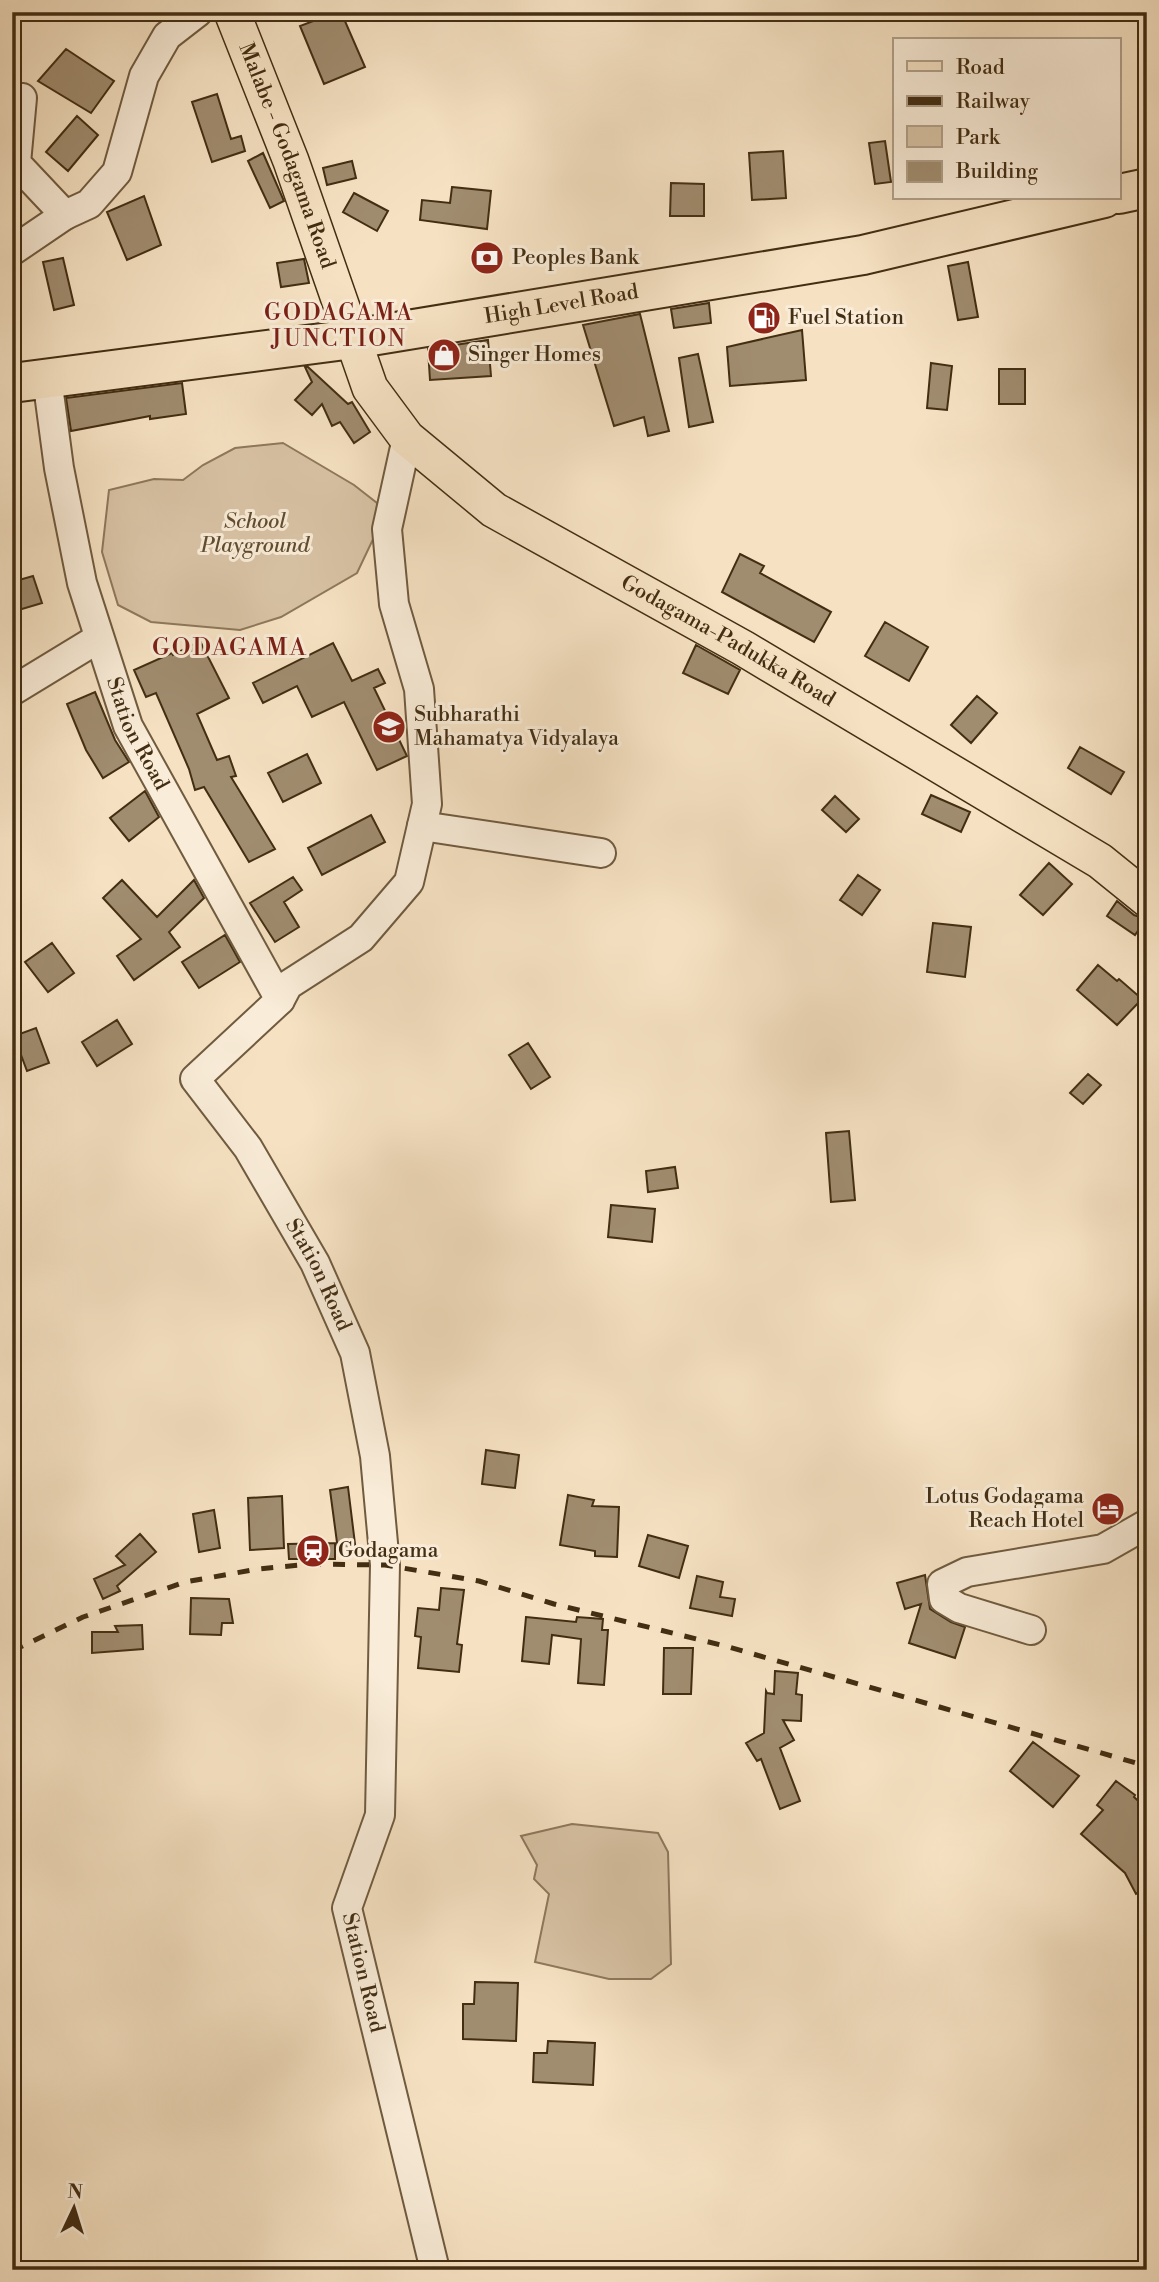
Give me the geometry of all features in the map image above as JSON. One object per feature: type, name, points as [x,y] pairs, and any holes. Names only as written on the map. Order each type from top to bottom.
[{"type":"highway","points":[[1120,194],[1147,188]]},
{"type":"highway","name":"High Level Road","points":[[30,381],[354,339],[863,255],[1096,200]]},
{"type":"main road","name":"Malabe - Godagama Road","points":[[232,12],[291,161],[354,339]]},
{"type":"main road","name":"Godagama-Padukka Road","points":[[354,339],[370,388],[407,438],[494,510],[743,648],[1005,804],[1100,861],[1147,900]]},
{"type":"street","points":[[12,251],[65,215],[89,204],[117,173],[144,76],[167,36],[198,12]]},
{"type":"street","points":[[22,98],[16,163],[65,215]]},
{"type":"street","name":"Station Road","points":[[30,381],[60,468],[82,583],[128,726],[280,1000],[195,1079],[248,1149],[315,1263],[355,1353],[358,1366],[375,1456],[385,1565],[380,1815],[348,1908],[435,2270]]},
{"type":"street","points":[[280,1000],[288,985],[361,938],[409,882],[427,804],[419,689],[394,604],[387,529],[407,438]]},
{"type":"street","points":[[12,691],[99,638]]},
{"type":"street","points":[[422,826],[601,853]]},
{"type":"street","points":[[1031,1630],[959,1608],[944,1599],[942,1584],[967,1572],[1103,1549],[1147,1524]]},
{"type":"green space","name":"School Playground","points":[[283,443],[354,485],[377,503],[376,533],[357,573],[281,617],[240,630],[151,622],[118,605],[102,552],[109,490],[154,479],[183,480],[203,465],[235,448]]},
{"type":"green space","points":[[572,1824],[658,1833],[668,1852],[671,1964],[651,1979],[609,1979],[535,1962],[549,1894],[534,1879],[537,1865],[521,1836]]},
{"type":"building","points":[[341,12],[365,67],[324,84],[300,26]]},
{"type":"building","points":[[66,49],[114,81],[91,113],[38,81]]},
{"type":"building","points":[[217,94],[231,139],[241,136],[245,151],[212,162],[192,102]]},
{"type":"building","points":[[77,116],[98,135],[68,171],[46,152]]},
{"type":"building","points":[[885,141],[891,182],[875,184],[869,143]]},
{"type":"building","points":[[783,151],[786,198],[752,200],[749,153]]},
{"type":"building","points":[[263,153],[284,201],[270,208],[248,161]]},
{"type":"building","points":[[352,161],[356,178],[327,185],[323,168]]},
{"type":"building","points":[[671,183],[704,184],[704,216],[670,216]]},
{"type":"building","points":[[452,187],[491,191],[487,229],[420,220],[422,200],[450,203]]},
{"type":"building","points":[[354,193],[388,211],[377,231],[343,212]]},
{"type":"building","points":[[144,196],[161,245],[127,260],[107,212]]},
{"type":"building","points":[[63,258],[74,305],[54,310],[43,262]]},
{"type":"building","points":[[304,259],[309,283],[281,287],[277,263]]},
{"type":"building","points":[[968,262],[978,317],[958,320],[948,266]]},
{"type":"building","points":[[709,303],[711,323],[674,328],[671,309]]},
{"type":"building","points":[[640,314],[669,431],[648,436],[644,417],[614,426],[583,325]]},
{"type":"building","points":[[802,330],[806,380],[730,386],[727,347]]},
{"type":"building","points":[[488,340],[491,376],[430,380],[428,349]]},
{"type":"building","points":[[698,354],[713,422],[689,427],[679,358]]},
{"type":"building","points":[[931,363],[952,366],[947,410],[927,408]]},
{"type":"building","points":[[305,367],[348,404],[352,402],[370,432],[354,443],[340,422],[332,426],[322,404],[312,415],[295,400],[312,382]]},
{"type":"building","points":[[999,369],[1025,369],[1025,404],[999,404]]},
{"type":"building","points":[[182,383],[186,414],[150,419],[150,416],[71,431],[66,398]]},
{"type":"building","points":[[740,554],[764,566],[760,573],[831,612],[814,642],[722,592]]},
{"type":"building","points":[[33,576],[42,603],[12,612],[12,582]]},
{"type":"building","points":[[885,622],[928,647],[909,681],[865,656]]},
{"type":"building","points":[[200,641],[229,698],[197,714],[217,760],[229,756],[236,776],[231,777],[275,849],[249,862],[204,787],[195,790],[189,769],[156,693],[146,697],[134,670]]},
{"type":"building","points":[[333,643],[352,681],[378,669],[385,683],[374,688],[407,756],[377,770],[344,702],[312,717],[297,686],[263,703],[253,683]]},
{"type":"building","points":[[696,645],[740,670],[728,694],[683,673]]},
{"type":"building","points":[[95,692],[115,740],[129,762],[103,778],[86,750],[67,704]]},
{"type":"building","points":[[977,696],[997,713],[971,743],[951,725]]},
{"type":"building","points":[[1080,747],[1124,772],[1111,794],[1068,768]]},
{"type":"building","points":[[307,754],[321,783],[283,802],[268,773]]},
{"type":"building","points":[[145,791],[159,817],[129,841],[110,818]]},
{"type":"building","points":[[931,795],[970,812],[961,832],[922,814]]},
{"type":"building","points":[[835,796],[859,819],[846,832],[822,810]]},
{"type":"building","points":[[371,815],[385,842],[322,875],[308,848]]},
{"type":"building","points":[[1049,863],[1072,884],[1043,915],[1020,895]]},
{"type":"building","points":[[858,875],[880,890],[862,915],[840,900]]},
{"type":"building","points":[[293,877],[302,890],[284,902],[299,927],[275,942],[250,903]]},
{"type":"building","points":[[122,880],[157,917],[194,880],[204,898],[169,932],[180,947],[134,980],[117,956],[141,939],[103,898]]},
{"type":"building","points":[[1117,901],[1134,915],[1146,919],[1135,935],[1107,916]]},
{"type":"building","points":[[933,923],[971,927],[965,977],[927,972]]},
{"type":"building","points":[[225,935],[240,962],[199,988],[182,962]]},
{"type":"building","points":[[52,943],[74,973],[48,992],[25,962]]},
{"type":"building","points":[[1098,965],[1142,999],[1117,1025],[1077,990]]},
{"type":"building","points":[[117,1020],[132,1044],[97,1066],[82,1042]]},
{"type":"building","points":[[36,1028],[49,1063],[27,1071],[14,1036]]},
{"type":"building","points":[[528,1043],[550,1077],[531,1089],[509,1055]]},
{"type":"building","points":[[1088,1074],[1101,1085],[1083,1104],[1070,1093]]},
{"type":"building","points":[[849,1131],[855,1200],[831,1202],[826,1133]]},
{"type":"building","points":[[675,1167],[678,1188],[648,1192],[646,1171]]},
{"type":"building","points":[[611,1205],[655,1209],[652,1242],[608,1237]]},
{"type":"building","points":[[486,1450],[519,1455],[515,1488],[482,1484]]},
{"type":"building","points":[[348,1487],[356,1552],[338,1550],[330,1490]]},
{"type":"building","points":[[568,1495],[594,1500],[592,1506],[619,1507],[617,1557],[595,1556],[595,1551],[560,1545]]},
{"type":"building","points":[[282,1496],[284,1548],[250,1550],[248,1498]]},
{"type":"building","points":[[214,1510],[220,1548],[199,1552],[193,1514]]},
{"type":"building","points":[[140,1534],[156,1552],[117,1586],[120,1591],[103,1599],[94,1579],[125,1565],[116,1556]]},
{"type":"building","points":[[648,1535],[688,1546],[679,1578],[639,1566]]},
{"type":"building","points":[[335,1543],[335,1559],[289,1559],[288,1544]]},
{"type":"building","points":[[925,1575],[930,1609],[965,1627],[955,1658],[909,1643],[921,1604],[905,1609],[897,1583]]},
{"type":"building","points":[[697,1576],[723,1582],[720,1597],[735,1599],[732,1616],[690,1608]]},
{"type":"building","points":[[441,1588],[464,1590],[457,1644],[462,1645],[459,1672],[418,1668],[421,1637],[415,1636],[418,1608],[439,1610]]},
{"type":"building","points":[[191,1598],[229,1599],[233,1623],[222,1623],[221,1635],[190,1634]]},
{"type":"building","points":[[526,1617],[576,1622],[577,1617],[603,1619],[602,1630],[608,1630],[604,1685],[578,1683],[581,1639],[552,1635],[549,1664],[522,1661]]},
{"type":"building","points":[[142,1625],[143,1649],[92,1653],[92,1632],[118,1632],[115,1626]]},
{"type":"building","points":[[664,1648],[693,1648],[691,1694],[663,1694]]},
{"type":"building","points":[[775,1671],[798,1673],[796,1694],[802,1695],[801,1721],[783,1720],[794,1740],[780,1748],[800,1801],[780,1809],[761,1759],[757,1761],[746,1743],[764,1733],[766,1691],[774,1694]]},
{"type":"building","points":[[1033,1742],[1079,1776],[1053,1807],[1010,1771]]},
{"type":"building","points":[[1116,1781],[1135,1795],[1147,1809],[1147,1888],[1136,1894],[1125,1873],[1081,1834],[1103,1810],[1097,1805]]},
{"type":"building","points":[[475,1982],[518,1983],[516,2041],[463,2039],[463,2004],[474,2004]]},
{"type":"building","points":[[548,2041],[595,2043],[593,2085],[533,2082],[534,2053],[547,2053]]},
{"type":"railway","points":[[12,1651],[83,1617],[185,1582],[258,1569],[310,1564],[385,1565],[479,1581],[554,1604],[725,1646],[1147,1766]]},
{"type":"place","name":"Peoples Bank","points":[[487,258]]},
{"type":"place","name":"Fuel Station","points":[[764,318]]},
{"type":"place","name":"Singer Homes","points":[[444,355]]},
{"type":"place","name":"Subharathi Mahamatya Vidyalaya","points":[[389,727]]},
{"type":"place","name":"Lotus Godagama Reach Hotel","points":[[1108,1509]]},
{"type":"place","name":"Godagama","points":[[313,1551]]},
{"type":"district","name":"GODAGAMA JUNCTION","points":[[339,326]]},
{"type":"district","name":"GODAGAMA","points":[[230,648]]}]
